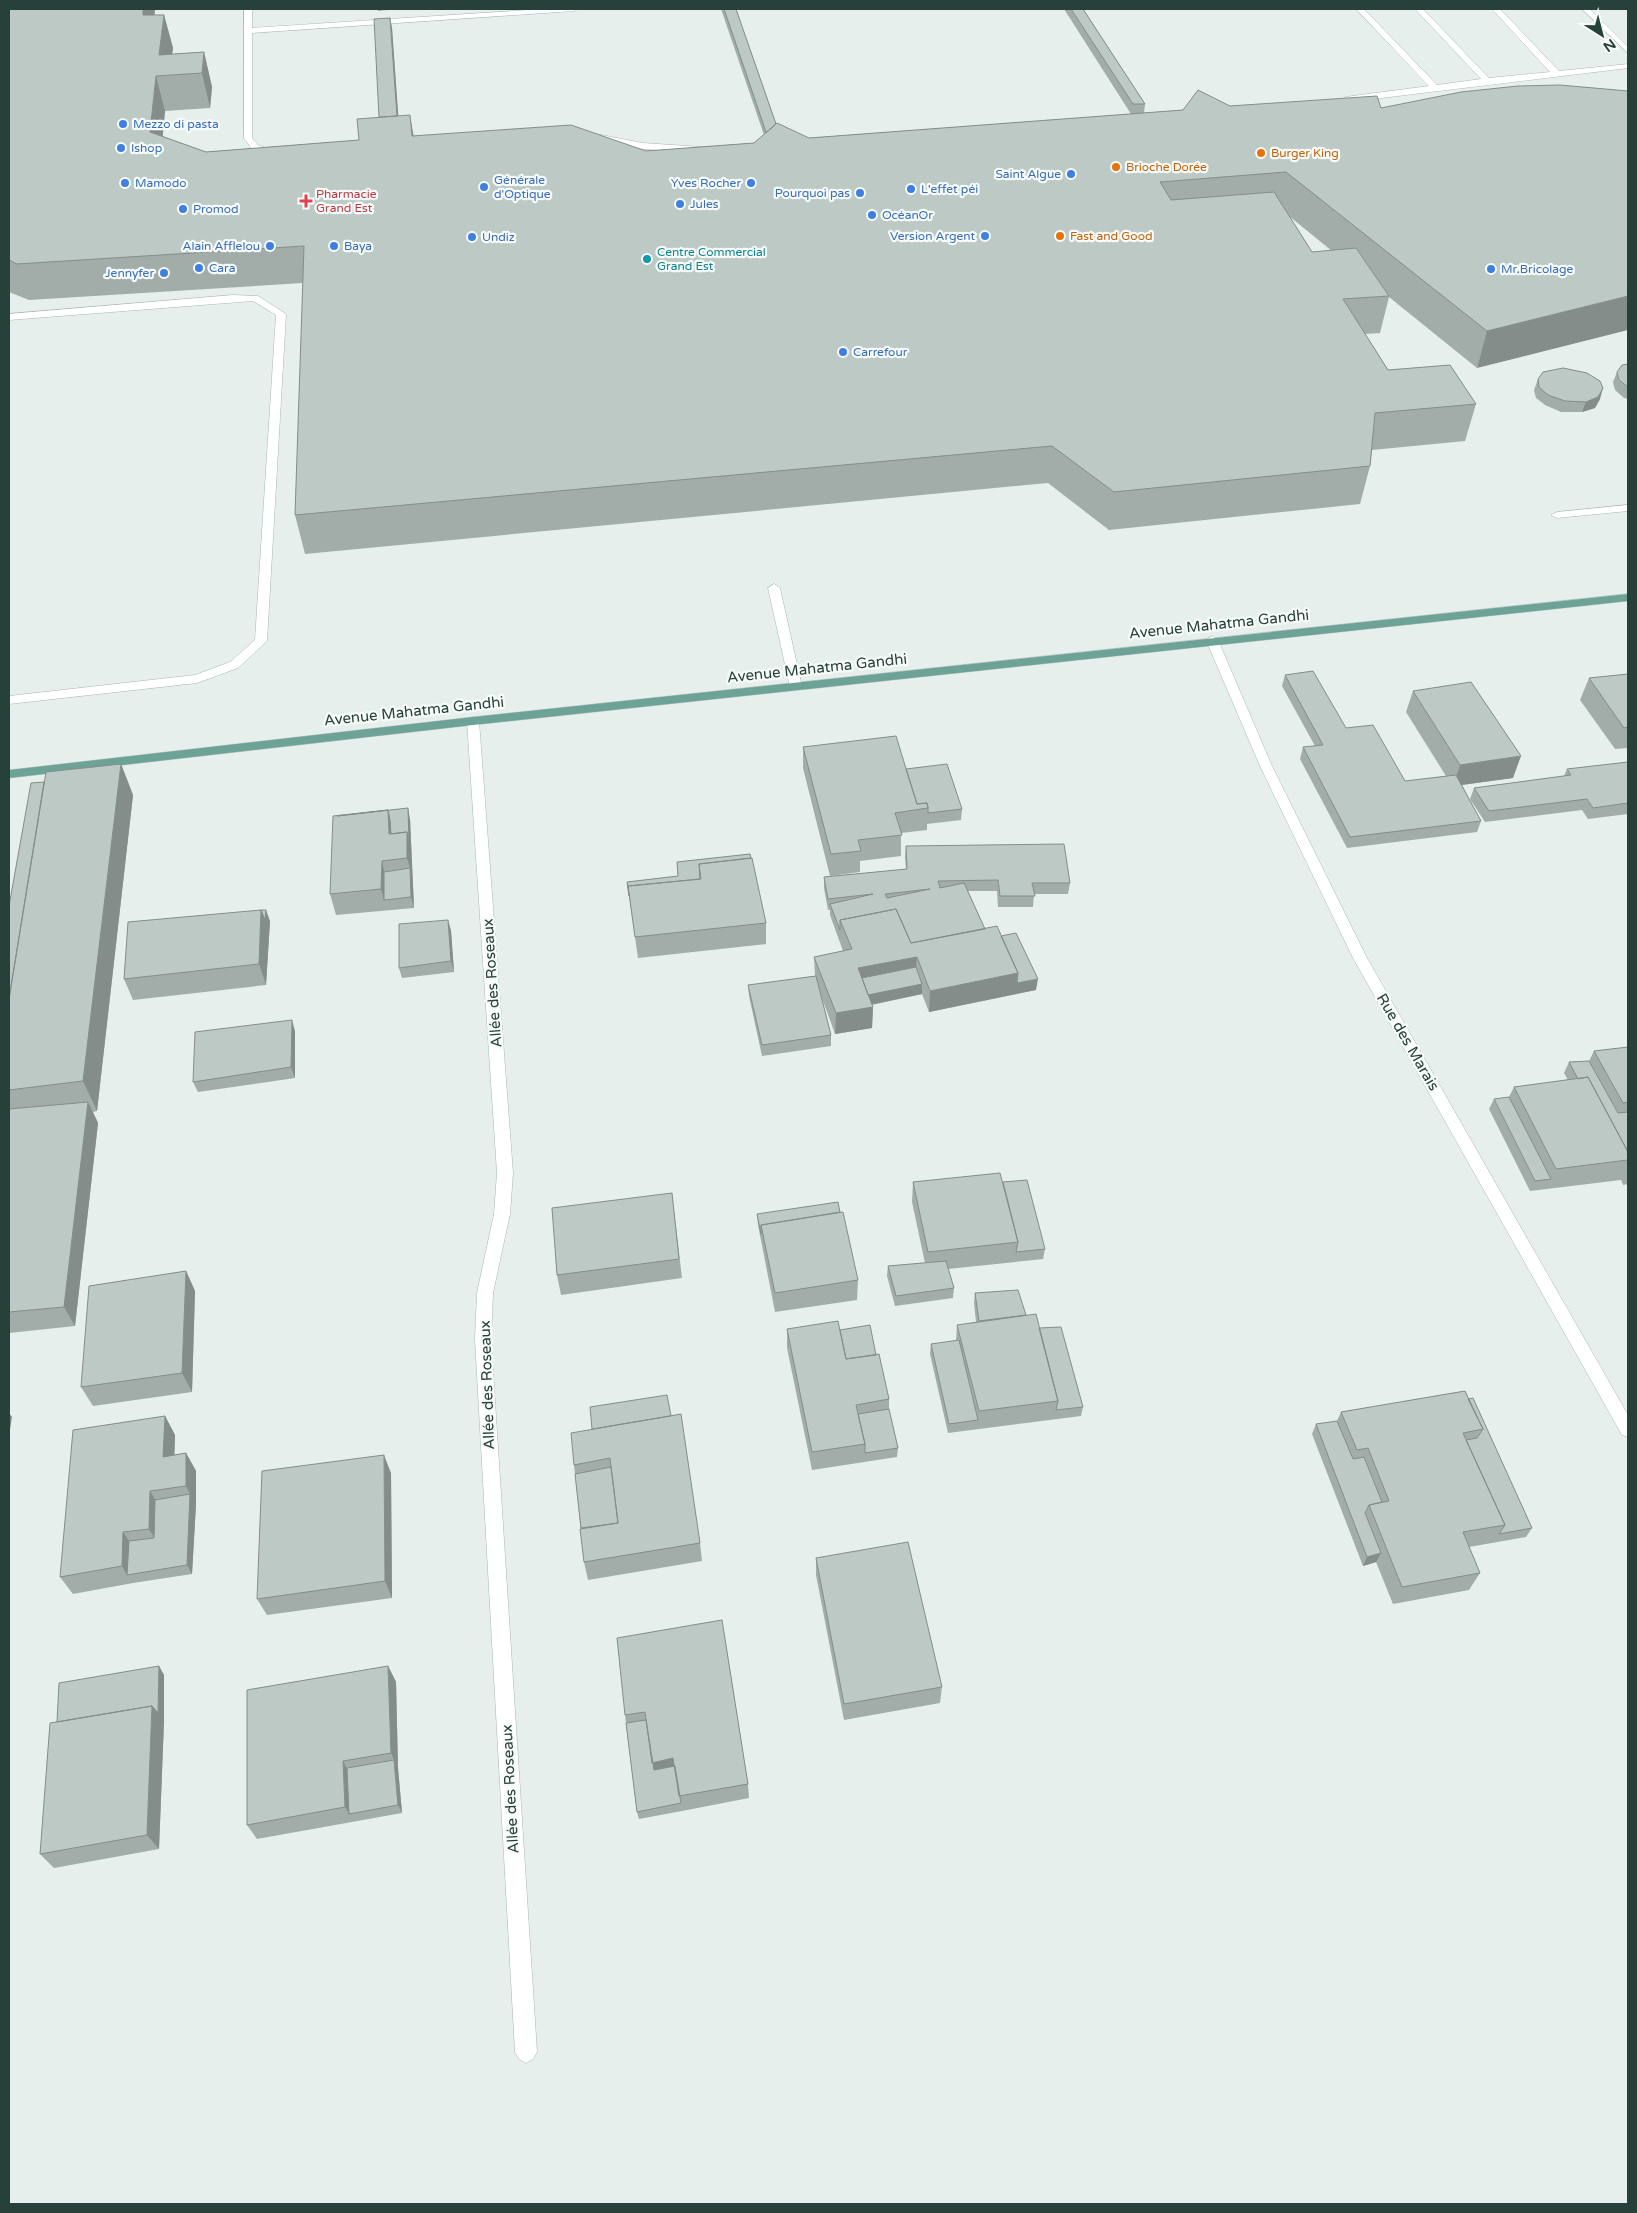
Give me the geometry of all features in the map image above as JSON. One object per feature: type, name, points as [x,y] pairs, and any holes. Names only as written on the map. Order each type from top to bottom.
[{"type":"main road","name":"Avenue Mahatma Gandhi","points":[[9,774],[1212,640],[1628,597]]},
{"type":"street","points":[[248,9],[248,138],[255,147],[284,156]]},
{"type":"street","points":[[247,31],[574,9]]},
{"type":"street","points":[[1360,9],[1435,88]]},
{"type":"street","points":[[1419,9],[1487,81]]},
{"type":"street","points":[[1496,9],[1557,74]]},
{"type":"street","points":[[1586,9],[1628,51]]},
{"type":"street","points":[[1338,100],[1487,81],[1628,66]]},
{"type":"street","points":[[586,136],[643,146],[716,150]]},
{"type":"street","points":[[9,316],[233,298],[255,298],[282,314],[261,641],[234,665],[197,680],[9,700]]},
{"type":"street","points":[[1557,515],[1628,508]]},
{"type":"street","points":[[774,588],[796,687]]},
{"type":"street","name":"Rue des Marais","points":[[1212,640],[1266,766],[1360,958],[1628,1430]]},
{"type":"street","name":"Allée des Roseaux","points":[[473,721],[506,1173],[502,1214],[485,1294],[483,1339],[526,2052]]},
{"type":"building","name":"Centre Commercial Grand Est","points":[[9,9],[143,9],[143,15],[164,15],[159,55],[204,52],[202,73],[156,76],[150,132],[206,152],[359,140],[357,119],[410,115],[412,136],[571,125],[646,151],[754,143],[777,123],[809,138],[1183,110],[1198,90],[1230,106],[1377,96],[1381,108],[1461,92],[1518,86],[1560,85],[1628,91],[1628,296],[1487,331],[1286,172],[1160,182],[1171,200],[1274,192],[1312,252],[1356,248],[1389,296],[1343,299],[1388,370],[1450,365],[1476,404],[1375,413],[1370,466],[1114,492],[1052,446],[295,515],[304,246],[17,264],[9,260]]},
{"type":"building","points":[[724,9],[736,9],[776,124],[767,132],[766,132]]},
{"type":"building","points":[[1071,9],[1083,9],[1145,104],[1133,104]]},
{"type":"building","points":[[390,18],[397,116],[379,117],[374,19]]},
{"type":"building","points":[[1628,364],[1628,387],[1619,380],[1617,372],[1622,365]]},
{"type":"building","points":[[1563,368],[1587,373],[1600,381],[1603,388],[1598,397],[1586,402],[1565,401],[1548,395],[1539,387],[1538,379],[1543,372]]},
{"type":"building","points":[[1313,671],[1346,728],[1373,725],[1405,781],[1456,775],[1481,821],[1350,837],[1303,747],[1323,745],[1285,675]]},
{"type":"building","points":[[1628,674],[1628,727],[1624,728],[1589,678]]},
{"type":"building","points":[[1471,682],[1521,756],[1460,765],[1413,691]]},
{"type":"building","points":[[896,736],[917,804],[927,803],[928,808],[895,813],[902,835],[858,840],[861,851],[831,854],[803,747]]},
{"type":"building","points":[[1628,762],[1628,803],[1593,808],[1587,799],[1489,811],[1474,788],[1571,775],[1567,769]]},
{"type":"building","points":[[121,764],[83,1081],[9,1090],[9,999],[46,772]]},
{"type":"building","points":[[947,764],[962,809],[928,813],[927,803],[917,804],[906,769]]},
{"type":"building","points":[[44,782],[9,999],[9,906],[31,783]]},
{"type":"building","points":[[408,808],[409,842],[407,832],[391,834],[388,810]]},
{"type":"building","points":[[388,810],[389,834],[407,832],[407,858],[382,861],[381,889],[330,894],[333,816]]},
{"type":"building","points":[[1064,844],[1070,883],[1032,883],[1035,896],[1000,896],[998,880],[938,881],[940,888],[964,883],[985,929],[911,943],[896,909],[840,920],[840,930],[830,904],[873,894],[828,899],[824,877],[907,869],[906,846]],"holes":[[[930,889],[887,898],[885,894]]]},
{"type":"building","points":[[750,854],[751,858],[699,864],[700,879],[628,886],[629,896],[627,882],[678,876],[677,862]]},
{"type":"building","points":[[752,858],[766,923],[635,937],[628,886],[701,879],[699,864]]},
{"type":"building","points":[[410,868],[411,897],[384,900],[384,872]]},
{"type":"building","points":[[896,909],[911,943],[997,926],[1018,973],[930,991],[917,957],[858,968],[873,1007],[836,1013],[814,957],[852,949],[840,920]]},
{"type":"building","points":[[261,910],[259,964],[124,979],[128,922]]},
{"type":"building","points":[[261,910],[266,910],[265,920]]},
{"type":"building","points":[[448,920],[451,961],[399,968],[399,924]]},
{"type":"building","points":[[1016,933],[1038,979],[1017,983],[1018,973],[1001,936]]},
{"type":"building","points":[[916,967],[922,984],[868,995],[862,978]]},
{"type":"building","points":[[816,976],[831,1035],[762,1045],[748,985]]},
{"type":"building","points":[[292,1020],[291,1067],[193,1082],[195,1032]]},
{"type":"building","points":[[1628,1047],[1628,1102],[1623,1103],[1594,1051]]},
{"type":"building","points":[[1589,1061],[1618,1113],[1628,1112],[1628,1152],[1588,1077],[1578,1079],[1569,1062]]},
{"type":"building","points":[[1588,1077],[1628,1152],[1628,1160],[1556,1169],[1514,1087]]},
{"type":"building","points":[[1509,1097],[1551,1179],[1535,1181],[1494,1099]]},
{"type":"building","points":[[88,1102],[64,1307],[9,1312],[9,1109]]},
{"type":"building","points":[[1000,1173],[1018,1242],[928,1252],[913,1182]]},
{"type":"building","points":[[1027,1180],[1045,1249],[1016,1252],[1018,1242],[1003,1182]]},
{"type":"building","points":[[672,1193],[679,1259],[557,1275],[552,1208]]},
{"type":"building","points":[[838,1202],[840,1212],[761,1225],[761,1234],[757,1214]]},
{"type":"building","points":[[843,1212],[858,1280],[775,1293],[761,1225]]},
{"type":"building","points":[[946,1261],[954,1288],[896,1296],[888,1266]]},
{"type":"building","points":[[186,1271],[182,1373],[81,1387],[89,1286]]},
{"type":"building","points":[[1018,1290],[1026,1315],[979,1321],[975,1293]]},
{"type":"building","points":[[1036,1314],[1058,1401],[979,1411],[957,1325]]},
{"type":"building","points":[[838,1321],[846,1359],[879,1354],[889,1399],[856,1405],[865,1444],[812,1452],[787,1329]]},
{"type":"building","points":[[870,1325],[876,1355],[846,1359],[840,1330]]},
{"type":"building","points":[[1061,1327],[1083,1407],[1056,1410],[1058,1401],[1039,1328]]},
{"type":"building","points":[[959,1340],[978,1420],[949,1424],[931,1344]]},
{"type":"building","points":[[1465,1391],[1483,1429],[1463,1433],[1505,1525],[1463,1532],[1480,1573],[1402,1587],[1369,1505],[1389,1501],[1368,1448],[1357,1450],[1341,1412]]},
{"type":"building","points":[[667,1395],[671,1416],[592,1429],[590,1407]]},
{"type":"building","points":[[1473,1398],[1532,1528],[1499,1534],[1505,1525],[1466,1440],[1477,1438],[1483,1429],[1468,1399]]},
{"type":"building","points":[[889,1409],[898,1448],[865,1453],[865,1444],[858,1414]]},
{"type":"building","points":[[681,1414],[700,1543],[584,1562],[580,1529],[618,1523],[610,1458],[574,1465],[571,1433]]},
{"type":"building","points":[[165,1416],[163,1457],[186,1453],[186,1486],[150,1491],[149,1529],[123,1532],[122,1566],[60,1577],[73,1430]]},
{"type":"building","points":[[1337,1421],[1353,1459],[1364,1457],[1382,1502],[1369,1505],[1365,1513],[1381,1553],[1367,1557],[1316,1424]]},
{"type":"building","points":[[384,1455],[385,1581],[257,1599],[262,1471]]},
{"type":"building","points":[[611,1467],[618,1523],[581,1528],[575,1474]]},
{"type":"building","points":[[190,1494],[187,1565],[127,1575],[129,1541],[154,1538],[155,1500]]},
{"type":"building","points":[[908,1542],[942,1687],[844,1704],[816,1558]]},
{"type":"building","points":[[722,1620],[748,1784],[679,1796],[673,1758],[652,1763],[645,1712],[625,1715],[617,1638]]},
{"type":"building","points":[[159,1666],[158,1713],[152,1706],[57,1722],[59,1683]]},
{"type":"building","points":[[388,1666],[391,1753],[343,1761],[345,1807],[247,1825],[247,1690]]},
{"type":"building","points":[[152,1706],[147,1835],[40,1854],[50,1723]]},
{"type":"building","points":[[646,1720],[654,1770],[675,1766],[681,1803],[637,1812],[626,1723]]},
{"type":"building","points":[[394,1760],[398,1805],[349,1814],[347,1768]]},
{"type":"place","name":"Mezzo di pasta","points":[[123,124]]},
{"type":"place","name":"Ishop","points":[[121,148]]},
{"type":"place","name":"Burger King","points":[[1261,153]]},
{"type":"place","name":"Brioche Dorée","points":[[1116,167]]},
{"type":"place","name":"Saint Algue","points":[[1071,174]]},
{"type":"place","name":"Mamodo","points":[[125,183]]},
{"type":"place","name":"Yves Rocher","points":[[751,183]]},
{"type":"place","name":"Générale d'Optique","points":[[484,187]]},
{"type":"place","name":"L'effet péi","points":[[911,189]]},
{"type":"place","name":"Pourquoi pas","points":[[860,193]]},
{"type":"place","name":"Pharmacie Grand Est","points":[[306,201]]},
{"type":"place","name":"Jules","points":[[680,204]]},
{"type":"place","name":"Promod","points":[[183,209]]},
{"type":"place","name":"OcéanOr","points":[[872,215]]},
{"type":"place","name":"Version Argent","points":[[985,236]]},
{"type":"place","name":"Fast and Good","points":[[1060,236]]},
{"type":"place","name":"Undiz","points":[[472,237]]},
{"type":"place","name":"Alain Afflelou","points":[[270,246]]},
{"type":"place","name":"Baya","points":[[334,246]]},
{"type":"place","name":"Centre Commercial Grand Est","points":[[647,259]]},
{"type":"place","name":"Cara","points":[[199,268]]},
{"type":"place","name":"Mr.Bricolage","points":[[1491,269]]},
{"type":"place","name":"Jennyfer","points":[[164,273]]},
{"type":"place","name":"Carrefour","points":[[843,352]]}]
